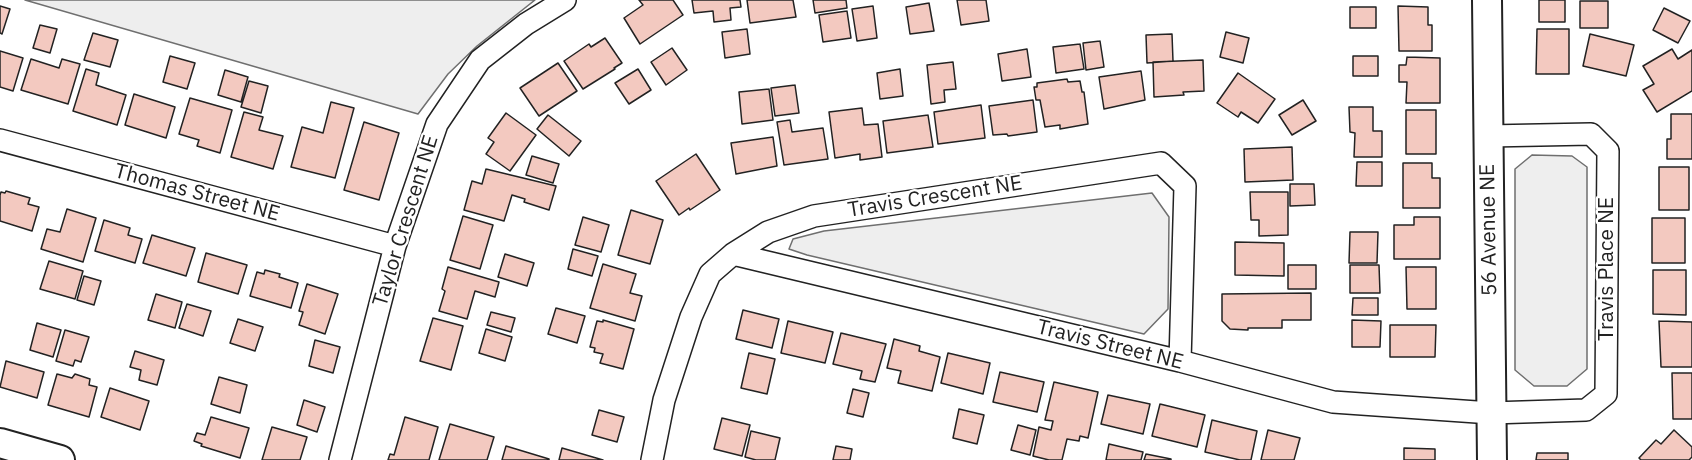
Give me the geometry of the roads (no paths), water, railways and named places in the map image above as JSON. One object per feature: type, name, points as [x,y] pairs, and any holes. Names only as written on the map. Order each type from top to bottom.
[{"type":"street","name":"Taylor Crescent NE","points":[[340,460],[395,246],[437,124],[480,60],[526,24],[566,0]]},
{"type":"street","name":"56 Avenue NE","points":[[1487,0],[1492,460]]},
{"type":"street","name":"Travis Place NE","points":[[1488,136],[1590,134],[1608,151],[1606,394],[1586,410],[1491,413]]},
{"type":"street","name":"Thomas Street NE","points":[[0,140],[395,246]]},
{"type":"street","name":"Travis Crescent NE","points":[[652,460],[664,400],[691,316],[710,274],[732,254],[768,232],[814,216],[1161,163],[1185,186],[1180,362]]},
{"type":"street","name":"Travis Street NE","points":[[732,254],[1180,362],[1333,402],[1491,413]]},
{"type":"street","points":[[0,443],[60,460]]}]
